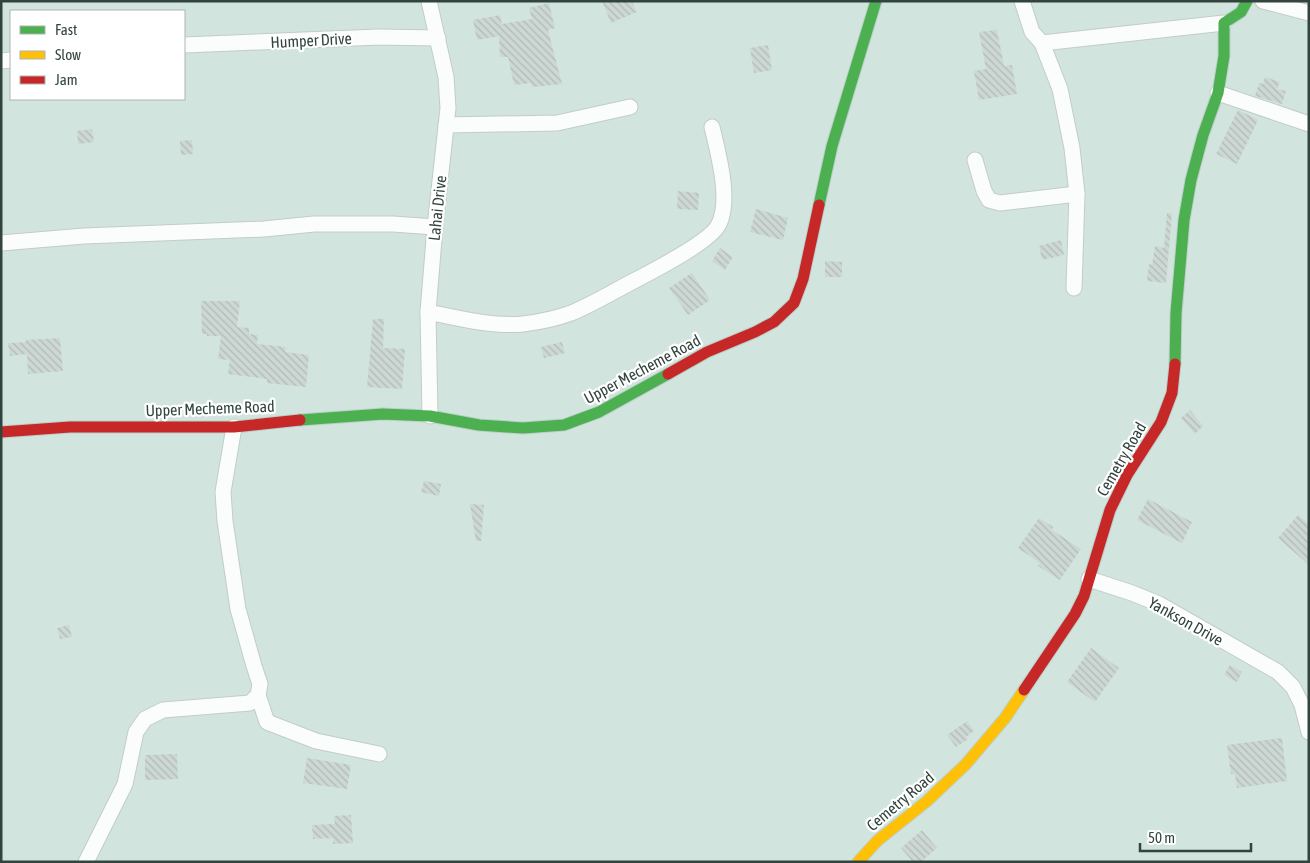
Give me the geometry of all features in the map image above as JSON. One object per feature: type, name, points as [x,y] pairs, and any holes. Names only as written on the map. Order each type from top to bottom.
[{"type":"street","name":"Lahai Drive","points":[[429,1],[446,78],[448,108],[428,312],[430,416]]},
{"type":"street","name":"Upper Mecheme Road","points":[[1,432],[70,427],[234,427],[383,414],[430,416],[479,425],[523,428],[564,425],[599,412],[707,352],[774,322],[794,303],[803,279],[832,146],[876,1]]},
{"type":"street","points":[[1022,1],[1032,32],[1042,43],[1060,89],[1072,148],[1077,194],[1074,288]]},
{"type":"street","points":[[1042,43],[1224,22],[1237,16],[1246,6],[1247,1]]},
{"type":"street","points":[[1263,1],[1309,13]]},
{"type":"street","name":"Cemetry Road","points":[[858,862],[877,841],[927,801],[966,764],[1006,718],[1075,614],[1084,596],[1110,510],[1127,475],[1161,422],[1172,393],[1176,313],[1184,220],[1191,180],[1203,136],[1218,93],[1224,56],[1224,22]]},
{"type":"street","name":"Humper Drive","points":[[185,45],[379,37],[438,38]]},
{"type":"street","points":[[1218,93],[1309,124]]},
{"type":"street","points":[[446,125],[557,123],[630,107]]},
{"type":"street","points":[[428,312],[483,322],[520,324],[546,320],[587,306],[672,260],[705,238],[719,226],[725,207],[720,159],[712,127]]},
{"type":"street","points":[[975,160],[984,192],[990,200],[1000,203],[1077,194]]},
{"type":"street","points":[[1,243],[84,236],[264,229],[314,224],[393,224],[435,227]]},
{"type":"street","points":[[234,427],[223,492],[225,520],[238,609],[260,684],[258,695],[267,722],[316,742],[379,754]]},
{"type":"street","name":"Yankson Drive","points":[[1089,579],[1159,604],[1278,672],[1293,687],[1302,705],[1309,732]]},
{"type":"street","points":[[86,862],[125,784],[136,732],[145,719],[163,710],[250,703],[258,695]]},
{"type":"shaded area","points":[[1,1],[1309,1],[1309,862],[1,862]]},
{"type":"building","points":[[602,1],[632,1],[637,12],[611,23]]},
{"type":"building","points":[[549,3],[555,28],[548,30],[562,84],[532,87],[531,83],[514,85],[508,57],[500,57],[499,36],[477,40],[473,20],[500,15],[502,24],[532,19],[529,8]]},
{"type":"building","points":[[997,30],[1004,66],[1012,65],[1017,94],[979,100],[974,71],[986,69],[979,32]]},
{"type":"building","points":[[768,45],[772,70],[754,73],[750,48]]},
{"type":"building","points":[[1265,77],[1280,82],[1277,89],[1286,91],[1282,104],[1255,96],[1259,83],[1263,84]]},
{"type":"building","points":[[1238,110],[1258,120],[1237,164],[1216,154]]},
{"type":"building","points":[[92,129],[94,142],[78,144],[77,131]]},
{"type":"building","points":[[192,140],[193,154],[181,155],[180,141]]},
{"type":"building","points":[[678,191],[699,193],[698,210],[677,209]]},
{"type":"building","points":[[756,209],[788,218],[783,240],[750,232]]},
{"type":"building","points":[[1167,213],[1172,213],[1166,283],[1147,281],[1149,264],[1152,265],[1155,246],[1164,248]]},
{"type":"building","points":[[1061,240],[1064,255],[1042,260],[1039,246]]},
{"type":"building","points":[[720,248],[733,257],[725,270],[712,261]]},
{"type":"building","points":[[825,261],[842,262],[842,277],[825,277]]},
{"type":"building","points":[[692,273],[710,300],[688,315],[669,288]]},
{"type":"building","points":[[201,301],[240,301],[237,327],[249,328],[249,334],[258,335],[257,344],[286,347],[285,352],[309,355],[306,387],[267,383],[267,379],[228,374],[230,360],[218,359],[221,336],[202,334]]},
{"type":"building","points":[[373,319],[384,319],[383,348],[405,349],[402,389],[367,387]]},
{"type":"building","points":[[60,338],[63,371],[28,374],[27,354],[10,356],[8,343]]},
{"type":"building","points":[[562,342],[565,353],[544,358],[541,347]]},
{"type":"building","points":[[1190,410],[1203,426],[1195,434],[1181,418]]},
{"type":"building","points":[[424,481],[441,484],[439,496],[421,492]]},
{"type":"building","points":[[1148,499],[1192,522],[1182,543],[1137,520]]},
{"type":"building","points":[[470,504],[484,505],[481,541],[476,541]]},
{"type":"building","points":[[1298,515],[1309,524],[1309,565],[1278,538]]},
{"type":"building","points":[[1039,518],[1053,527],[1052,530],[1081,549],[1060,580],[1038,566],[1040,563],[1018,548]]},
{"type":"building","points":[[69,625],[72,637],[60,639],[57,628]]},
{"type":"building","points":[[1091,648],[1119,668],[1095,702],[1067,682]]},
{"type":"building","points":[[1230,665],[1242,672],[1237,682],[1224,675]]},
{"type":"building","points":[[967,721],[974,731],[966,737],[968,739],[956,747],[947,735]]},
{"type":"building","points":[[1282,738],[1287,781],[1237,788],[1235,774],[1231,774],[1227,745]]},
{"type":"building","points":[[177,754],[178,779],[145,780],[145,755]]},
{"type":"building","points":[[307,758],[351,765],[347,789],[303,783]]},
{"type":"building","points":[[351,815],[353,843],[333,844],[333,838],[313,839],[312,825],[335,824],[334,816]]},
{"type":"building","points":[[922,830],[937,848],[921,862],[913,862],[901,848]]},
{"type":"traffic: fast","points":[[819,205],[832,146],[876,1]]},
{"type":"traffic: fast","points":[[1175,364],[1176,313],[1184,220],[1191,180],[1203,135],[1218,93],[1224,56],[1224,23],[1241,12],[1247,1]]},
{"type":"traffic: fast","points":[[300,420],[383,414],[430,416],[479,425],[523,428],[564,425],[599,412],[668,374]]},
{"type":"traffic: slow","points":[[858,862],[877,841],[927,801],[966,764],[1005,718],[1024,690]]},
{"type":"traffic: jam","points":[[668,374],[707,352],[774,322],[794,303],[803,279],[819,205]]},
{"type":"traffic: jam","points":[[1024,690],[1075,614],[1084,596],[1110,510],[1127,475],[1161,422],[1172,393],[1175,364]]},
{"type":"traffic: jam","points":[[1,432],[70,427],[234,427],[300,420]]}]
